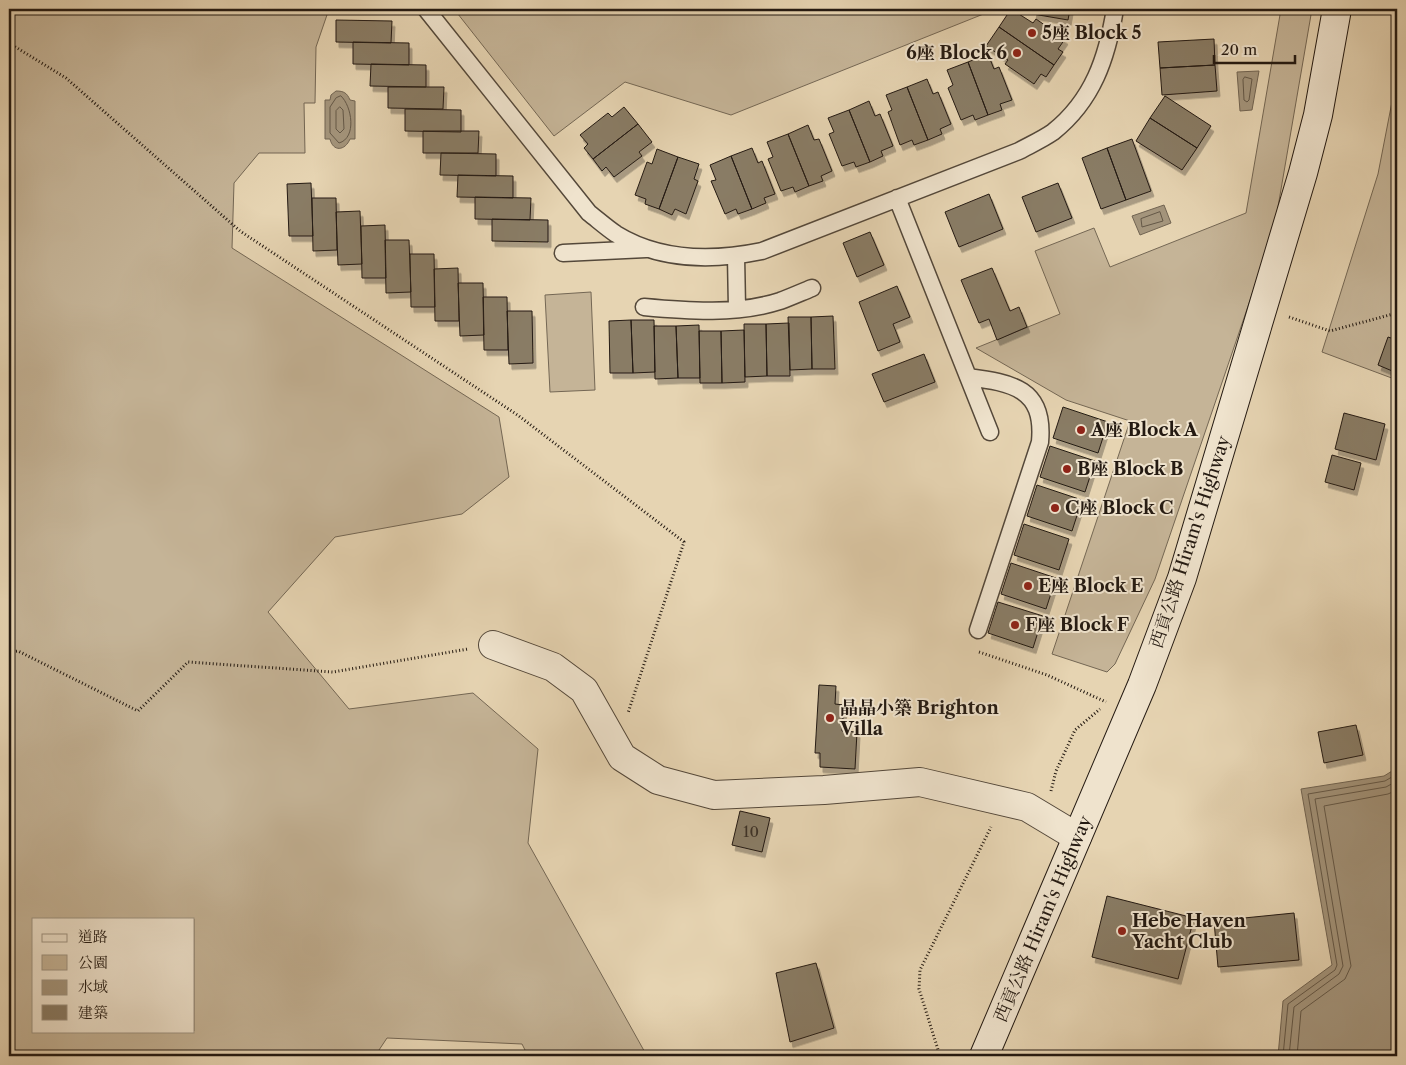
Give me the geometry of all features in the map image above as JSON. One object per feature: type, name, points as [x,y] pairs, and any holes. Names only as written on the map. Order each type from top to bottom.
[{"type":"main road","name":"西貢公路 Hiram's Highway","points":[[984,1056],[1142,685],[1182,578],[1304,173],[1318,115],[1337,9]]},
{"type":"main road","points":[[493,645],[553,667],[584,690],[622,757],[658,780],[714,795],[824,790],[920,782],[1027,807],[1077,837]]},
{"type":"lane","points":[[426,9],[588,213],[617,234],[650,249],[678,256],[736,256],[762,251],[1019,151],[1052,132],[1078,108],[1098,78],[1115,9]]},
{"type":"lane","points":[[897,198],[990,432]]},
{"type":"lane","points":[[563,253],[650,249]]},
{"type":"lane","points":[[736,256],[737,308]]},
{"type":"lane","points":[[644,307],[675,310],[737,308],[779,301],[812,288]]},
{"type":"lane","points":[[968,377],[1002,381],[1015,386],[1034,404],[1040,416],[1041,429],[1040,442],[978,630]]},
{"type":"path","points":[[9,43],[66,78],[240,231],[519,416],[684,542],[627,715]]},
{"type":"path","points":[[1288,316],[1330,331],[1397,313]]},
{"type":"path","points":[[978,630],[971,649],[1047,675],[1108,703]]},
{"type":"path","points":[[9,652],[18,651],[138,711],[188,662],[334,672],[493,645]]},
{"type":"path","points":[[940,1056],[919,989],[920,970],[1003,802]]},
{"type":"green space","points":[[9,9],[329,9],[316,47],[315,103],[304,103],[305,153],[259,153],[234,183],[232,248],[499,417],[509,477],[462,514],[335,537],[268,612],[349,709],[473,693],[538,749],[528,843],[647,1056],[528,1056],[522,1044],[387,1038],[375,1056],[9,1056]]},
{"type":"green space","points":[[454,9],[996,9],[731,115],[625,82],[554,136]]},
{"type":"green space","points":[[1281,9],[1312,9],[1274,230],[1155,579],[1115,664],[1107,672],[1052,654],[1130,421],[1066,400],[976,348],[1060,314],[1035,251],[1094,228],[1110,267],[1246,213]]},
{"type":"green space","points":[[1397,76],[1397,380],[1322,352],[1378,174]]},
{"type":"green space","points":[[591,292],[595,390],[550,392],[545,295]]},
{"type":"water","points":[[1259,71],[1252,110],[1240,111],[1237,72]]},
{"type":"water","points":[[336,91],[345,93],[350,100],[355,101],[355,139],[350,139],[342,148],[336,148],[330,139],[325,139],[325,100],[330,100],[331,95]]},
{"type":"water","points":[[1164,205],[1171,223],[1140,235],[1132,216]]},
{"type":"water","points":[[1397,768],[1397,1056],[1278,1056],[1283,1001],[1332,965],[1301,789],[1384,776]]},
{"type":"building","name":"5座 Block 5","points":[[1011,9],[1033,23],[1036,19],[1065,39],[1058,49],[1063,52],[1054,65],[999,27]]},
{"type":"building","points":[[1034,9],[1070,9],[1068,20],[1033,14]]},
{"type":"building","points":[[336,20],[392,21],[391,43],[336,42]]},
{"type":"building","name":"6座 Block 6","points":[[999,27],[1054,65],[1046,77],[1041,74],[1034,84],[1005,64],[1008,60],[986,46]]},
{"type":"building","points":[[1214,39],[1215,65],[1160,68],[1158,42]]},
{"type":"building","points":[[353,42],[409,43],[409,65],[353,64]]},
{"type":"building","points":[[988,54],[994,69],[999,67],[1012,100],[1000,104],[1002,110],[988,115],[968,62]]},
{"type":"building","points":[[968,62],[988,115],[975,120],[973,115],[961,120],[948,88],[953,85],[947,70]]},
{"type":"building","points":[[371,64],[426,65],[426,87],[370,86]]},
{"type":"building","points":[[1215,65],[1217,91],[1162,95],[1160,68]]},
{"type":"building","points":[[927,79],[933,94],[938,92],[951,124],[940,129],[942,134],[928,140],[907,87]]},
{"type":"building","points":[[388,87],[444,87],[443,109],[388,108]]},
{"type":"building","points":[[907,87],[928,140],[914,145],[912,140],[900,145],[888,112],[892,110],[886,95]]},
{"type":"building","points":[[1165,96],[1211,126],[1197,148],[1150,118]]},
{"type":"building","points":[[869,101],[875,116],[880,114],[893,146],[881,151],[883,156],[870,162],[849,110]]},
{"type":"building","points":[[624,107],[638,124],[593,159],[584,148],[588,144],[580,135],[608,113],[612,117]]},
{"type":"building","points":[[405,109],[461,110],[461,132],[405,131]]},
{"type":"building","points":[[849,110],[870,162],[856,167],[854,162],[842,166],[829,134],[834,132],[828,118]]},
{"type":"building","points":[[1150,118],[1197,148],[1182,170],[1136,141]]},
{"type":"building","points":[[638,124],[652,142],[639,152],[642,156],[614,177],[606,167],[602,171],[593,159]]},
{"type":"building","points":[[808,125],[814,140],[819,139],[832,171],[821,176],[823,181],[809,186],[788,134]]},
{"type":"building","points":[[423,131],[479,131],[478,153],[423,153]]},
{"type":"building","points":[[788,134],[809,186],[795,192],[793,187],[781,191],[768,159],[773,157],[767,142]]},
{"type":"building","points":[[1132,139],[1151,191],[1126,200],[1107,148]]},
{"type":"building","points":[[752,148],[758,163],[762,161],[775,194],[764,198],[766,203],[752,209],[731,156]]},
{"type":"building","points":[[1107,148],[1126,200],[1101,209],[1082,158]]},
{"type":"building","points":[[657,149],[678,157],[659,209],[645,204],[646,199],[635,195],[647,162],[652,164]]},
{"type":"building","points":[[441,153],[496,154],[496,176],[440,175]]},
{"type":"building","points":[[731,156],[752,209],[738,214],[736,209],[725,214],[711,181],[716,180],[710,165]]},
{"type":"building","points":[[678,157],[699,164],[694,179],[698,181],[686,214],[675,209],[672,215],[659,209]]},
{"type":"building","points":[[458,175],[513,176],[513,198],[457,197]]},
{"type":"building","points":[[311,183],[313,236],[289,236],[287,184]]},
{"type":"building","points":[[1058,183],[1072,218],[1036,232],[1022,197]]},
{"type":"building","points":[[989,194],[1003,229],[959,247],[945,212]]},
{"type":"building","points":[[475,197],[531,198],[530,220],[475,219]]},
{"type":"building","points":[[312,198],[336,198],[337,250],[313,251]]},
{"type":"building","points":[[360,211],[362,264],[338,265],[336,212]]},
{"type":"building","points":[[492,219],[548,220],[548,242],[492,241]]},
{"type":"building","points":[[385,225],[386,278],[362,278],[361,226]]},
{"type":"building","points":[[870,232],[884,265],[857,277],[843,243]]},
{"type":"building","points":[[385,240],[409,240],[411,292],[386,293]]},
{"type":"building","points":[[410,254],[434,254],[435,307],[411,307]]},
{"type":"building","points":[[458,268],[459,321],[435,321],[434,269]]},
{"type":"building","points":[[992,268],[1010,311],[1019,307],[1027,327],[997,340],[989,319],[979,323],[961,280]]},
{"type":"building","points":[[458,283],[483,283],[484,335],[460,336]]},
{"type":"building","points":[[897,286],[910,317],[893,324],[900,342],[878,351],[859,302]]},
{"type":"building","points":[[483,297],[507,297],[508,350],[484,350]]},
{"type":"building","points":[[507,311],[532,311],[533,363],[509,364]]},
{"type":"building","points":[[833,316],[835,369],[812,369],[811,317]]},
{"type":"building","points":[[788,317],[811,317],[812,369],[790,370]]},
{"type":"building","points":[[631,320],[654,320],[655,372],[633,373]]},
{"type":"building","points":[[631,320],[633,373],[610,373],[609,321]]},
{"type":"building","points":[[789,323],[790,376],[767,376],[766,324]]},
{"type":"building","points":[[744,324],[766,324],[767,376],[745,377]]},
{"type":"building","points":[[699,325],[700,378],[678,378],[676,326]]},
{"type":"building","points":[[654,326],[676,326],[678,378],[655,379]]},
{"type":"building","points":[[744,330],[745,382],[722,383],[721,331]]},
{"type":"building","points":[[699,331],[721,331],[722,383],[700,383]]},
{"type":"building","points":[[1388,337],[1397,340],[1397,373],[1378,365]]},
{"type":"building","points":[[924,354],[935,382],[884,402],[872,374]]},
{"type":"building","name":"A座 Block A","points":[[1063,407],[1108,422],[1098,453],[1053,438]]},
{"type":"building","points":[[1344,413],[1385,424],[1376,460],[1335,449]]},
{"type":"building","name":"B座 Block B","points":[[1050,446],[1095,461],[1085,492],[1040,477]]},
{"type":"building","points":[[1332,455],[1361,463],[1354,490],[1325,482]]},
{"type":"building","name":"C座 Block C","points":[[1037,485],[1082,500],[1072,531],[1027,516]]},
{"type":"building","points":[[1024,524],[1069,539],[1059,570],[1014,555]]},
{"type":"building","name":"E座 Block E","points":[[1011,563],[1056,578],[1046,609],[1001,594]]},
{"type":"building","name":"F座 Block F","points":[[998,602],[1043,616],[1033,648],[988,633]]},
{"type":"building","name":"晶晶小築 Brighton Villa","points":[[819,685],[836,686],[835,704],[844,705],[842,731],[857,732],[855,769],[820,767],[820,753],[815,753]]},
{"type":"building","points":[[1356,725],[1363,755],[1324,763],[1318,732]]},
{"type":"building","points":[[740,811],[770,818],[762,852],[732,845]]},
{"type":"building","points":[[1107,896],[1194,918],[1178,979],[1092,957]]},
{"type":"building","points":[[1294,913],[1299,960],[1218,967],[1214,921]]},
{"type":"building","points":[[816,963],[834,1028],[790,1042],[776,973]]},
{"type":"place","name":"5座 Block 5","points":[[1032,33]]},
{"type":"place","name":"6座 Block 6","points":[[1017,53]]},
{"type":"place","name":"A座 Block A","points":[[1081,430]]},
{"type":"place","name":"B座 Block B","points":[[1067,469]]},
{"type":"place","name":"C座 Block C","points":[[1055,508]]},
{"type":"place","name":"E座 Block E","points":[[1028,586]]},
{"type":"place","name":"F座 Block F","points":[[1015,625]]},
{"type":"place","name":"晶晶小築 Brighton Villa","points":[[830,718]]},
{"type":"place","name":"Hebe Haven Yacht Club","points":[[1122,931]]}]
